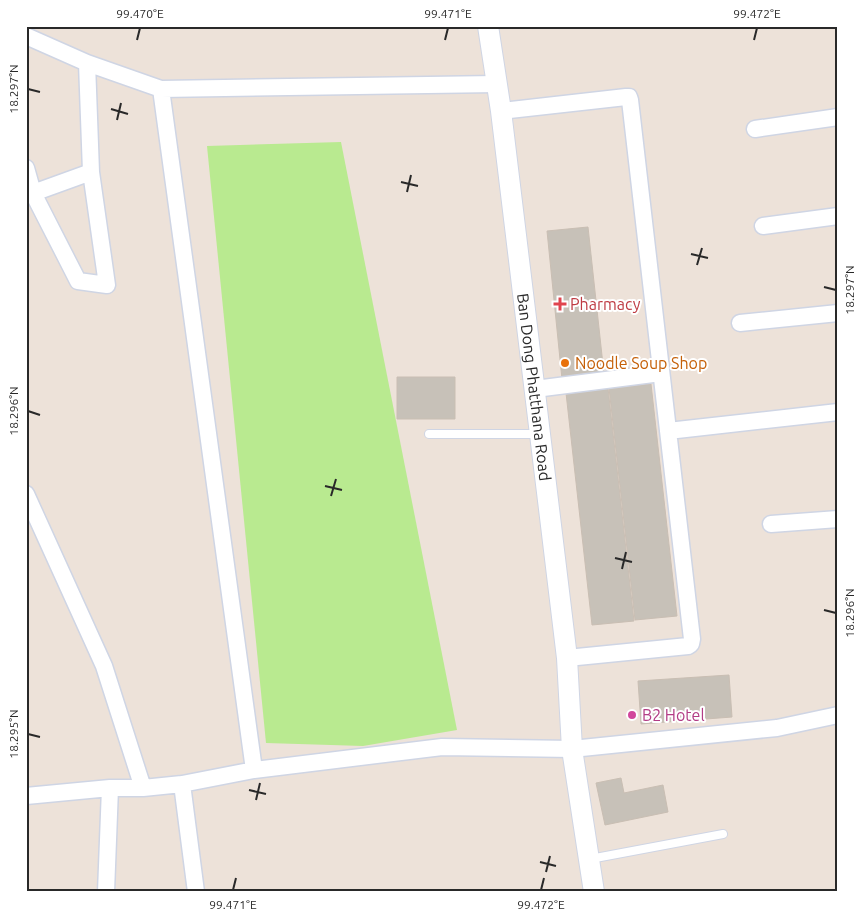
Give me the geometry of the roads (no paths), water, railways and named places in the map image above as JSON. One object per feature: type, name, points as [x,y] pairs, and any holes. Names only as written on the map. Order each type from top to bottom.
[{"type":"street","name":"Ban Dong Phatthana Road","points":[[488,26],[501,111],[567,658],[572,749],[594,892]]},
{"type":"street","points":[[29,43],[161,88],[497,84]]},
{"type":"street","points":[[26,168],[33,193],[78,281],[107,285],[91,172],[87,63]]},
{"type":"street","points":[[161,88],[254,770]]},
{"type":"street","points":[[501,111],[629,97],[692,639],[691,644],[688,646],[567,658]]},
{"type":"street","points":[[755,129],[838,117]]},
{"type":"street","points":[[33,193],[91,172]]},
{"type":"street","points":[[762,226],[838,216]]},
{"type":"street","points":[[740,324],[838,313]]},
{"type":"street","points":[[534,389],[661,373]]},
{"type":"street","points":[[668,432],[838,412]]},
{"type":"street","points":[[26,494],[104,666],[142,788]]},
{"type":"street","points":[[772,524],[838,519]]},
{"type":"street","points":[[26,796],[110,788],[142,788],[182,784],[254,770],[442,747],[572,749],[777,728],[838,715]]},
{"type":"street","points":[[182,784],[196,892]]},
{"type":"street","points":[[106,892],[110,788]]},
{"type":"lane","points":[[430,434],[540,434]]},
{"type":"lane","points":[[590,859],[723,834]]},
{"type":"place","name":"Pharmacy","points":[[560,304]]},
{"type":"place","name":"Noodle Soup Shop","points":[[565,363]]},
{"type":"place","name":"B2 Hotel","points":[[632,715]]}]
